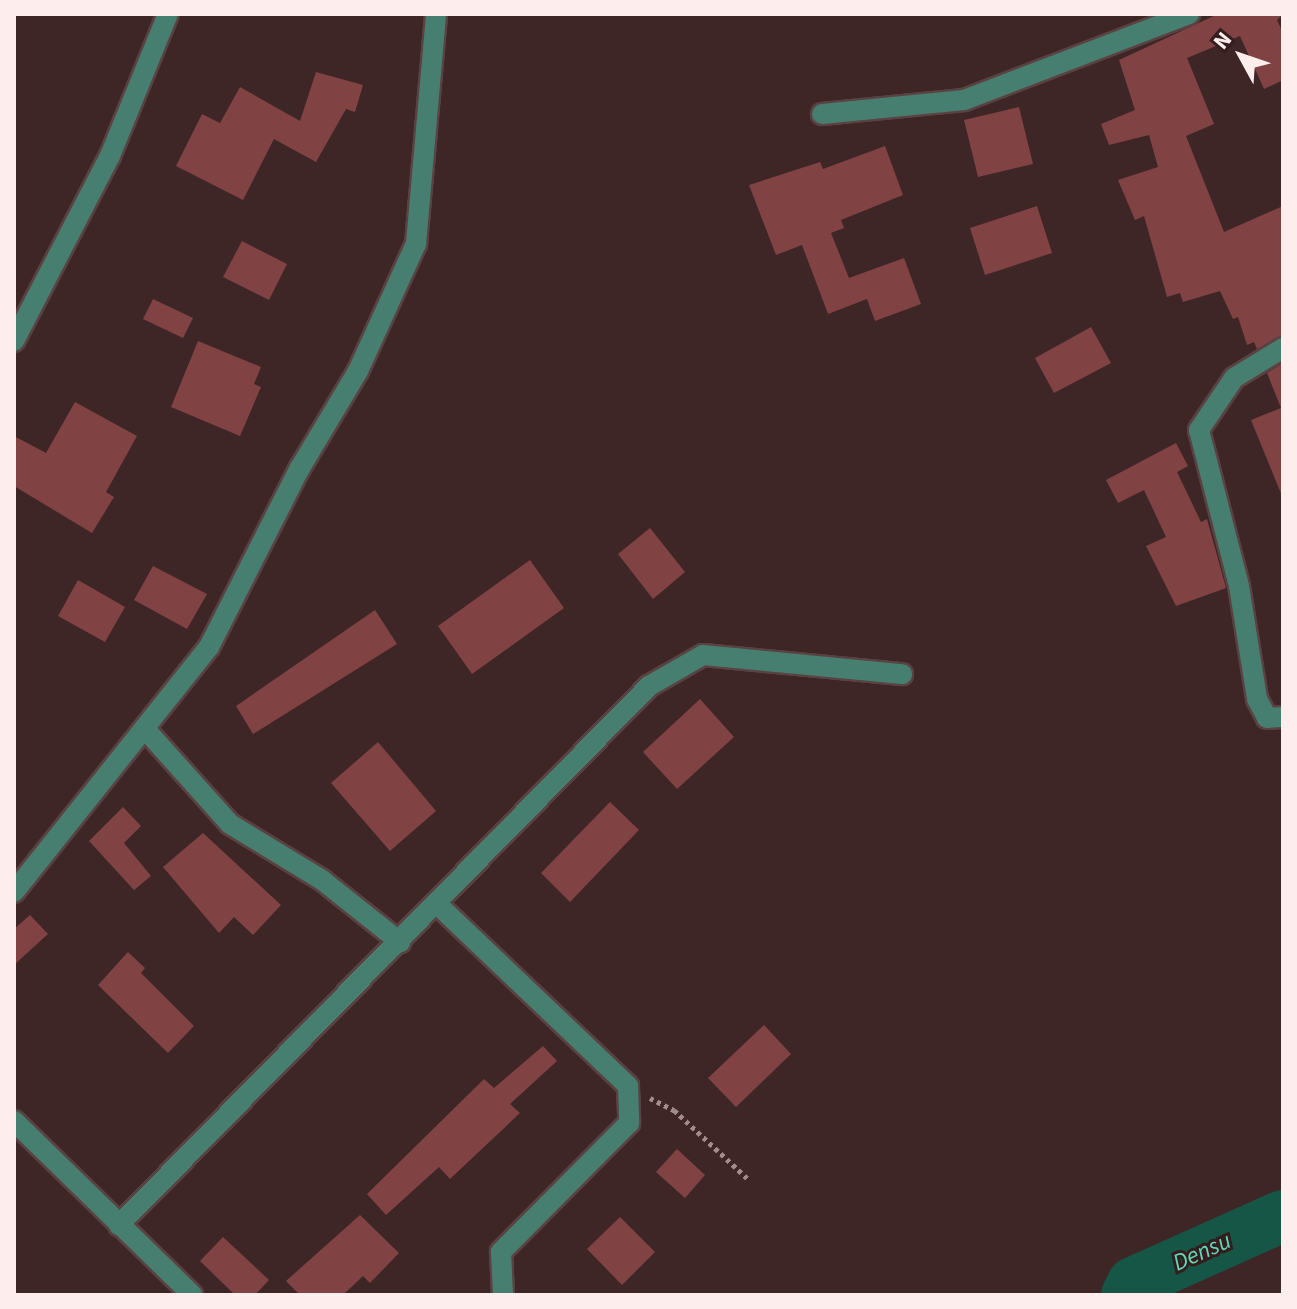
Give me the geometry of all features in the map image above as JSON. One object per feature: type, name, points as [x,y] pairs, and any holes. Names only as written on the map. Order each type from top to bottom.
[{"type":"street","points":[[14,341],[110,156],[168,14]]},
{"type":"street","points":[[14,892],[209,647],[300,468],[358,371],[416,244],[436,14]]},
{"type":"street","points":[[822,114],[964,100],[1189,14]]},
{"type":"street","points":[[1283,348],[1234,378],[1199,430],[1239,586],[1257,699],[1267,718],[1283,717]]},
{"type":"street","points":[[119,1225],[649,686],[703,655],[902,674]]},
{"type":"street","points":[[146,730],[230,824],[322,880],[400,942]]},
{"type":"street","points":[[437,904],[628,1086],[629,1123],[501,1252],[503,1295]]},
{"type":"street","points":[[14,1121],[192,1295]]},
{"type":"path","points":[[628,1086],[674,1110],[747,1178]]},
{"type":"building","points":[[1218,14],[1283,14],[1277,20],[1283,33],[1283,80],[1264,89],[1240,36],[1187,58],[1214,124],[1186,136],[1224,232],[1283,206],[1283,335],[1257,349],[1254,342],[1247,345],[1238,317],[1233,319],[1220,291],[1183,302],[1180,293],[1167,297],[1144,216],[1135,220],[1118,180],[1158,167],[1149,135],[1109,145],[1101,124],[1135,110],[1119,60]]},
{"type":"building","points":[[316,72],[363,85],[355,112],[346,109],[316,162],[274,139],[243,200],[176,166],[202,114],[220,123],[240,87],[300,121]]},
{"type":"building","points":[[1019,107],[1033,164],[978,177],[964,120]]},
{"type":"building","points":[[885,146],[903,195],[841,220],[844,228],[831,233],[849,278],[904,258],[921,304],[875,321],[867,299],[828,314],[802,245],[776,255],[749,185],[820,162],[823,169]]},
{"type":"building","points":[[1037,206],[1052,253],[985,275],[970,228]]},
{"type":"building","points":[[242,241],[287,264],[269,300],[223,277]]},
{"type":"building","points":[[153,299],[193,318],[183,338],[143,319]]},
{"type":"building","points":[[1091,327],[1111,363],[1054,393],[1035,358]]},
{"type":"building","points":[[198,341],[261,367],[254,384],[261,387],[240,436],[171,407]]},
{"type":"building","points":[[1283,363],[1282,496],[1251,420],[1281,408],[1267,373]]},
{"type":"building","points":[[75,402],[137,436],[106,492],[114,497],[92,533],[14,486],[14,436],[46,453]]},
{"type":"building","points":[[1176,443],[1188,466],[1177,472],[1201,522],[1207,519],[1226,588],[1176,606],[1146,546],[1166,537],[1144,490],[1118,503],[1106,480]]},
{"type":"building","points":[[650,528],[685,572],[653,599],[618,554]]},
{"type":"building","points":[[530,560],[564,608],[472,674],[438,626]]},
{"type":"building","points":[[153,566],[207,594],[187,629],[134,600]]},
{"type":"building","points":[[78,580],[125,607],[105,642],[58,616]]},
{"type":"building","points":[[375,610],[397,644],[253,734],[236,706]]},
{"type":"building","points":[[700,699],[734,737],[677,789],[643,752]]},
{"type":"building","points":[[378,742],[436,811],[390,851],[331,783]]},
{"type":"building","points":[[610,802],[639,830],[570,902],[541,873]]},
{"type":"building","points":[[123,807],[141,826],[124,843],[151,876],[134,890],[89,841]]},
{"type":"building","points":[[203,833],[281,905],[253,935],[234,917],[219,933],[163,867]]},
{"type":"building","points":[[30,915],[48,934],[14,965],[14,929]]},
{"type":"building","points":[[128,952],[145,968],[141,973],[194,1026],[168,1053],[98,985]]},
{"type":"building","points":[[764,1025],[791,1054],[736,1107],[708,1078]]},
{"type":"building","points":[[543,1046],[557,1061],[510,1104],[520,1113],[450,1179],[439,1167],[386,1215],[367,1194],[484,1079],[494,1088]]},
{"type":"building","points":[[677,1149],[705,1175],[685,1198],[656,1172]]},
{"type":"building","points":[[360,1215],[399,1253],[370,1283],[363,1276],[343,1295],[300,1295],[286,1281]]},
{"type":"building","points":[[620,1217],[655,1252],[622,1285],[587,1249]]},
{"type":"building","points":[[223,1237],[269,1280],[255,1295],[235,1295],[200,1261]]},
{"type":"waterway","name":"Densu","points":[[1127,1295],[1133,1283],[1283,1216]]}]
